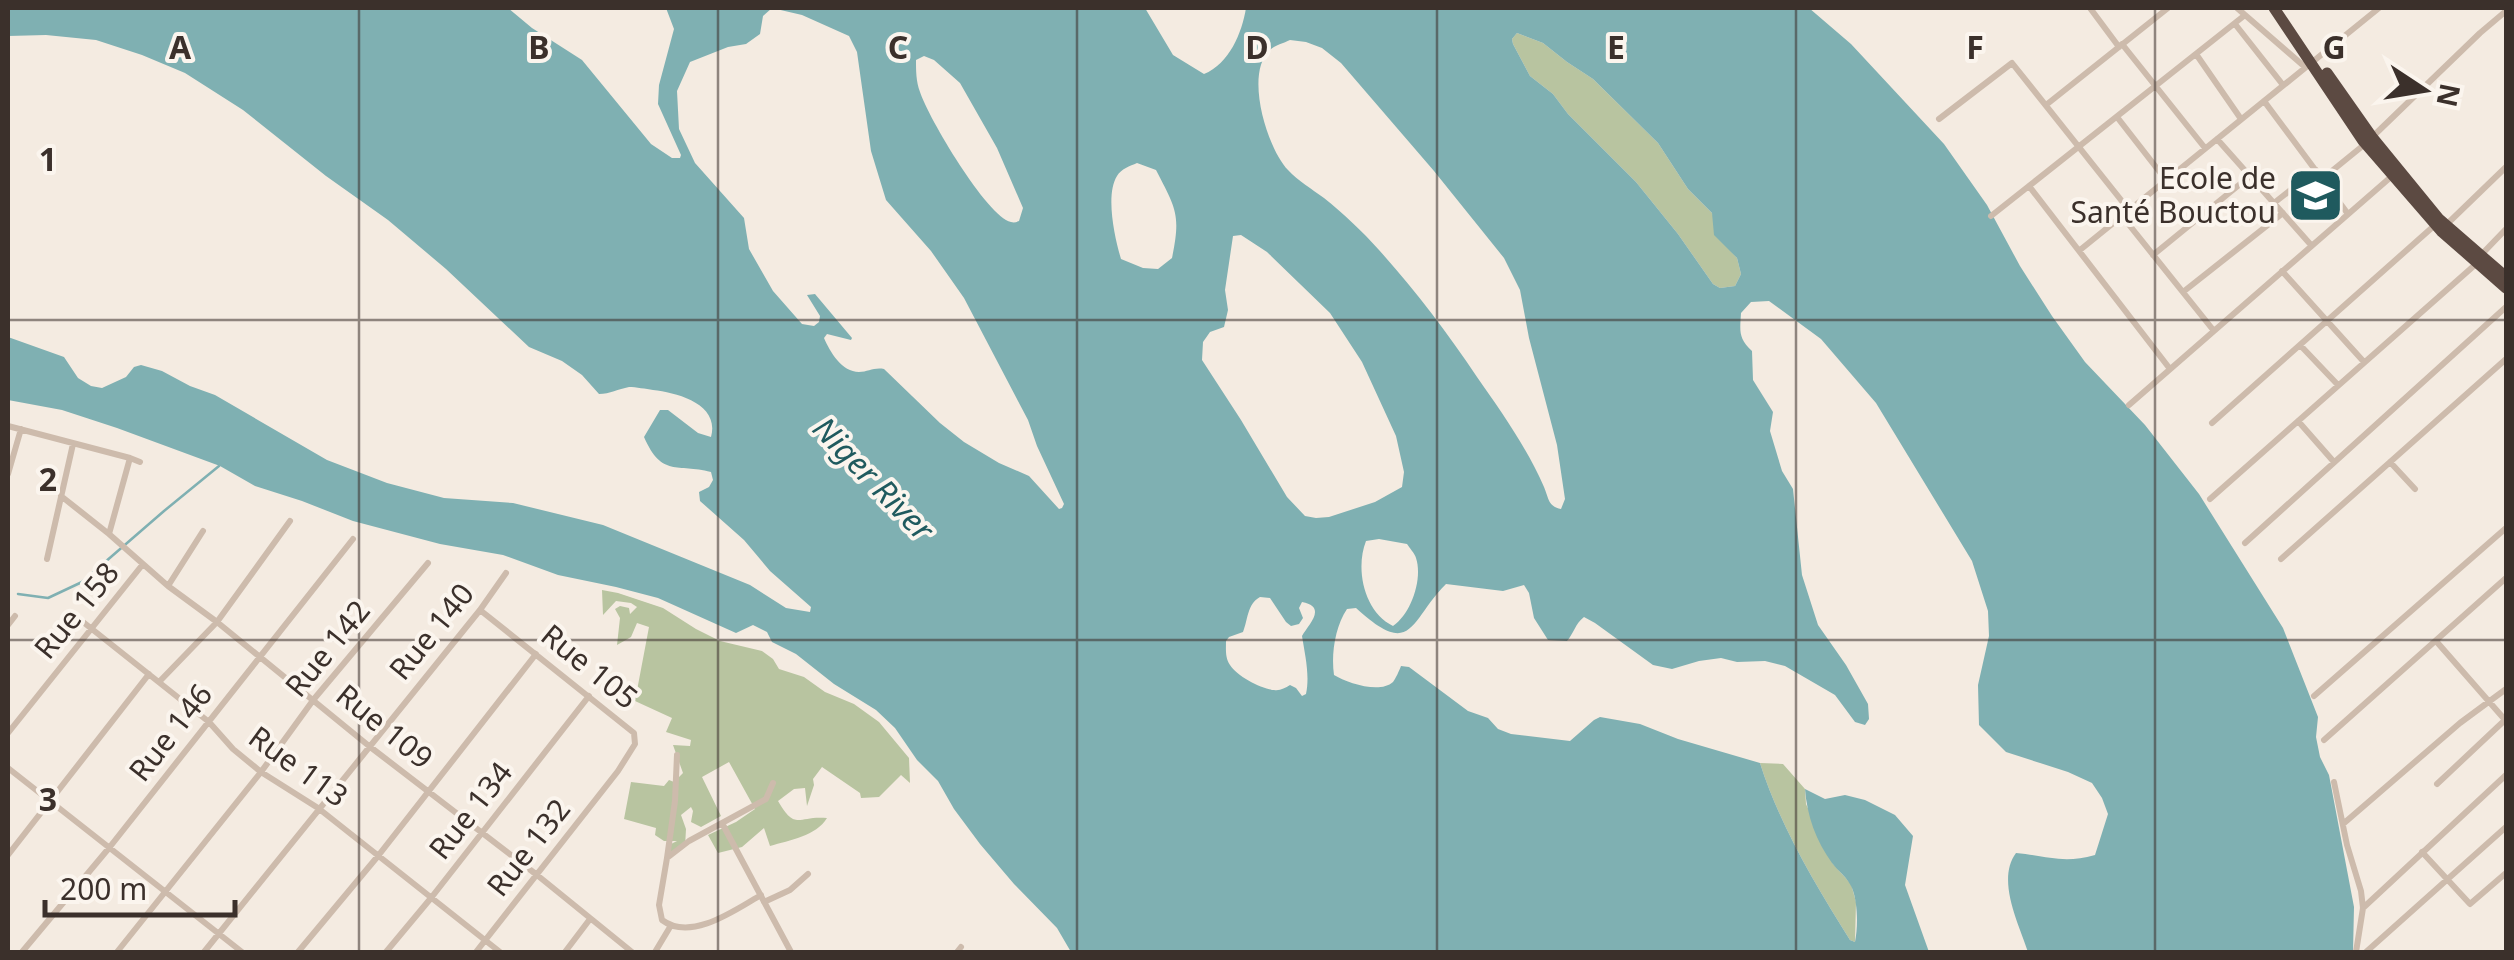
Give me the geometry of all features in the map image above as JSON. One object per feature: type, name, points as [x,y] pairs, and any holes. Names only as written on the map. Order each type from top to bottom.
[{"type":"highway","points":[[2274,8],[2392,176],[2506,288]]},
{"type":"highway","points":[[2283,8],[2311,63]]},
{"type":"highway","points":[[2369,140],[2417,192],[2441,227]]},
{"type":"highway","points":[[2478,260],[2506,277]]},
{"type":"street","points":[[2090,8],[2206,148]]},
{"type":"street","points":[[2046,105],[2168,8]]},
{"type":"street","points":[[2237,8],[2311,63]]},
{"type":"street","points":[[2080,250],[2379,8]]},
{"type":"street","points":[[2322,179],[2506,11]]},
{"type":"street","points":[[1991,216],[2245,15]]},
{"type":"street","points":[[2234,24],[2282,86]]},
{"type":"street","points":[[2196,54],[2241,119]]},
{"type":"street","points":[[1939,119],[2012,63],[2079,146],[2153,254],[2214,331]]},
{"type":"street","points":[[2264,101],[2348,214]]},
{"type":"street","points":[[2116,117],[2166,180]]},
{"type":"street","points":[[2217,139],[2311,245]]},
{"type":"street","points":[[2212,423],[2441,227],[2506,166]]},
{"type":"street","points":[[2274,203],[2316,170]]},
{"type":"street","points":[[2153,254],[2250,176]]},
{"type":"street","points":[[2129,406],[2392,176]]},
{"type":"street","points":[[2029,186],[2170,369]]},
{"type":"street","points":[[2183,292],[2282,213]]},
{"type":"street","points":[[2210,499],[2478,260],[2506,229]]},
{"type":"street","points":[[2282,271],[2364,362]]},
{"type":"street","points":[[2245,543],[2506,307]]},
{"type":"street","points":[[2300,345],[2338,385]]},
{"type":"street","points":[[2281,559],[2506,359]]},
{"type":"street","points":[[2298,422],[2334,462]]},
{"type":"street","points":[[8,426],[140,462]]},
{"type":"street","points":[[8,474],[21,429]]},
{"type":"street","points":[[47,560],[73,444]]},
{"type":"street","points":[[110,534],[130,458]]},
{"type":"street","points":[[2390,462],[2414,488]]},
{"type":"street","name":"Rue 109","points":[[61,496],[168,586],[632,952]]},
{"type":"street","points":[[160,682],[217,622],[290,521]]},
{"type":"street","points":[[2314,696],[2506,528]]},
{"type":"street","points":[[168,586],[203,531]]},
{"type":"street","name":"Rue 146","points":[[22,952],[353,539]]},
{"type":"street","name":"Rue 158","points":[[8,732],[92,629],[141,561]]},
{"type":"street","name":"Rue 142","points":[[117,952],[261,772],[314,699],[428,563]]},
{"type":"street","name":"Rue 140","points":[[204,952],[480,610],[506,572]]},
{"type":"street","points":[[2324,740],[2506,578]]},
{"type":"street","name":"Rue 105","points":[[480,610],[634,733],[636,744],[618,771]]},
{"type":"street","name":"Rue 113","points":[[74,614],[210,722],[233,749],[261,772],[318,808],[500,952]]},
{"type":"street","points":[[8,624],[14,616]]},
{"type":"street","points":[[2436,641],[2506,721],[2437,784]]},
{"type":"street","points":[[298,952],[536,654]]},
{"type":"street","points":[[8,855],[149,674]]},
{"type":"street","points":[[2343,824],[2460,723],[2506,689]]},
{"type":"street","name":"Rue 134","points":[[386,952],[589,696]]},
{"type":"street","points":[[678,755],[659,905],[662,920],[670,926],[686,927],[719,919],[790,890],[808,874]]},
{"type":"street","points":[[8,768],[242,952]]},
{"type":"street","name":"Rue 132","points":[[476,952],[618,771]]},
{"type":"street","points":[[2362,908],[2506,775]]},
{"type":"street","points":[[2334,782],[2361,891],[2356,952]]},
{"type":"street","points":[[667,858],[689,840],[766,799],[773,783]]},
{"type":"street","points":[[722,823],[791,952]]},
{"type":"street","points":[[2366,952],[2506,827]]},
{"type":"street","points":[[2422,852],[2470,904],[2506,873]]},
{"type":"street","points":[[565,952],[590,919]]},
{"type":"street","points":[[655,952],[670,926]]},
{"type":"green space","points":[[1517,33],[1543,43],[1593,79],[1658,143],[1688,189],[1712,213],[1728,248],[1737,258],[1741,274],[1735,286],[1720,288],[1713,284],[1636,182],[1553,94],[1530,76],[1513,44]]},
{"type":"green space","points":[[602,590],[663,608],[720,641],[762,651],[779,669],[804,677],[825,692],[854,704],[879,722],[909,758],[910,783],[901,775],[879,797],[861,798],[860,793],[822,767],[813,779],[807,806],[805,788],[794,789],[778,801],[794,819],[827,818],[816,829],[770,846],[764,828],[742,847],[718,853],[708,835],[755,809],[729,762],[702,777],[721,816],[701,827],[691,822],[691,807],[681,815],[686,829],[685,847],[665,857],[669,845],[677,841],[664,841],[655,835],[656,828],[624,819],[631,782],[664,786],[669,780],[674,782],[683,773],[673,745],[690,746],[691,740],[666,732],[672,718],[635,701],[649,627],[637,623],[631,637],[617,645],[620,618],[615,609],[629,608],[630,614],[637,607],[616,601],[603,615]]},
{"type":"green space","points":[[1760,763],[1783,764],[1805,789],[1806,804],[1833,864],[1851,884],[1856,902],[1855,942],[1850,940],[1799,854]]},
{"type":"water","name":"Niger River","points":[[8,8],[508,8],[582,60],[651,144],[672,158],[680,158],[658,104],[674,29],[666,8],[772,8],[1145,8],[1173,55],[1204,74],[1221,63],[1233,47],[1246,8],[1809,8],[1851,44],[1944,144],[1987,205],[2052,316],[2085,362],[2145,425],[2199,494],[2283,628],[2318,717],[2316,737],[2329,775],[2354,907],[2353,952],[2028,952],[2011,902],[2010,864],[2016,853],[2064,859],[2095,855],[2108,814],[2102,798],[2092,783],[2006,752],[1979,725],[1978,685],[1989,636],[1988,611],[1972,561],[1876,403],[1821,339],[1769,301],[1751,302],[1741,313],[1741,334],[1752,351],[1753,380],[1773,412],[1770,431],[1782,471],[1793,489],[1802,575],[1818,625],[1868,704],[1869,719],[1865,725],[1855,722],[1835,695],[1785,666],[1721,658],[1672,669],[1653,665],[1584,617],[1567,641],[1548,640],[1534,618],[1524,585],[1503,591],[1446,584],[1416,622],[1400,633],[1389,631],[1356,608],[1347,609],[1335,641],[1334,675],[1355,684],[1380,687],[1393,682],[1401,666],[1409,667],[1468,711],[1488,718],[1498,729],[1511,734],[1570,741],[1600,717],[1640,724],[1760,763],[1799,854],[1850,940],[1855,942],[1854,894],[1817,837],[1805,789],[1825,799],[1845,795],[1865,800],[1895,815],[1913,836],[1905,885],[1929,952],[1071,952],[1057,928],[980,844],[938,781],[917,760],[895,728],[876,710],[796,654],[772,642],[767,632],[753,625],[736,633],[658,598],[558,575],[503,555],[440,544],[353,521],[255,486],[220,466],[117,428],[62,410],[8,400],[8,337],[64,357],[78,378],[91,386],[102,388],[141,365],[215,395],[327,460],[387,483],[444,498],[513,503],[603,525],[750,585],[786,608],[810,612],[811,607],[700,501],[699,492],[713,480],[711,472],[664,464],[651,450],[644,437],[660,410],[668,410],[698,433],[711,437],[709,416],[695,402],[635,387],[599,394],[562,361],[529,347],[388,220],[243,110],[185,73],[96,40],[8,36]],"holes":[[[772,8],[802,15],[849,36],[857,52],[871,151],[886,200],[931,251],[964,298],[1028,420],[1064,504],[1062,508],[1029,476],[964,442],[884,369],[859,372],[842,365],[824,338],[827,334],[852,338],[815,294],[807,295],[820,316],[819,322],[814,326],[802,324],[773,291],[749,249],[744,218],[695,163],[679,129],[677,91],[690,62],[746,44],[760,34],[763,16]],[[1517,33],[1543,43],[1593,79],[1658,143],[1688,189],[1712,213],[1714,235],[1737,258],[1741,274],[1735,286],[1720,288],[1713,284],[1636,182],[1553,94],[1530,76],[1513,44]],[[1290,40],[1306,42],[1322,48],[1341,63],[1504,258],[1520,290],[1557,445],[1565,499],[1561,509],[1550,501],[1513,430],[1418,296],[1359,229],[1296,178],[1280,159],[1266,128],[1259,92],[1262,61],[1274,47]],[[924,56],[960,83],[997,148],[1023,208],[1019,221],[1011,222],[1001,216],[974,185],[946,143],[918,84],[916,60]],[[1137,163],[1156,170],[1175,212],[1172,258],[1158,269],[1121,259],[1112,217],[1112,194],[1113,184],[1123,170]],[[1241,235],[1267,252],[1330,313],[1362,362],[1396,436],[1404,472],[1402,487],[1375,502],[1329,517],[1305,516],[1287,497],[1202,360],[1203,342],[1210,332],[1224,327],[1228,310],[1225,290],[1233,236]],[[1379,539],[1407,544],[1415,556],[1418,576],[1414,595],[1393,626],[1375,611],[1364,589],[1366,541]],[[1260,597],[1270,598],[1291,626],[1303,618],[1299,608],[1302,602],[1314,608],[1314,617],[1302,636],[1306,694],[1302,696],[1290,685],[1278,690],[1263,687],[1228,662],[1226,641],[1243,632],[1253,604]]]},
{"type":"waterway","points":[[18,594],[48,598],[82,582],[219,466]]},
{"type":"place","name":"Ecole de Santé Bouctou","points":[[2315,196]]}]
